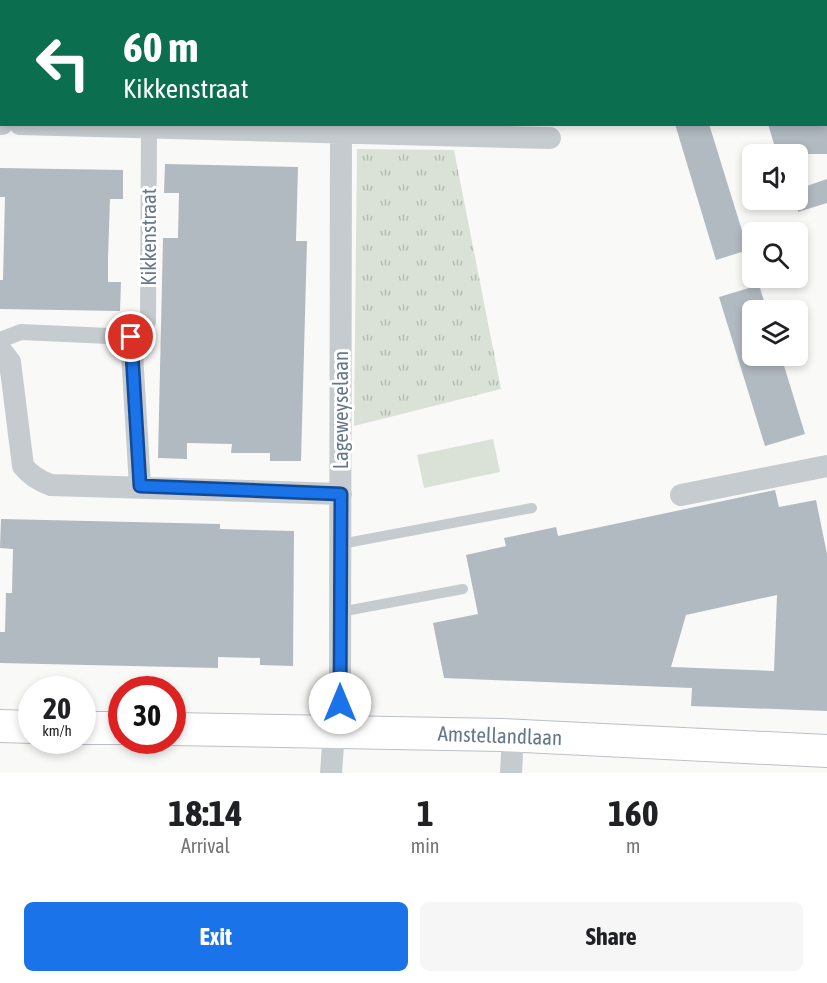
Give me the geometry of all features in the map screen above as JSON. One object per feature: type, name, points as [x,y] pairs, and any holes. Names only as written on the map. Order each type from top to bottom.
[{"type":"main road","points":[[0,726],[18,727]]},
{"type":"main road","name":"Amstellandlaan","points":[[186,729],[513,735],[827,751]]},
{"type":"street","points":[[718,0],[738,0]]},
{"type":"street","points":[[84,126],[341,129],[550,138]]},
{"type":"street","name":"Kikkenstraat","points":[[131,337],[140,333],[148,322],[149,128]]},
{"type":"street","name":"Lageweyselaan","points":[[331,773],[334,732],[340,703],[341,129]]},
{"type":"street","points":[[0,340],[21,332],[131,337],[140,486]]},
{"type":"street","points":[[0,349],[10,362],[23,466],[40,482],[51,485],[341,494]]},
{"type":"street","points":[[681,495],[827,466]]},
{"type":"street","points":[[511,773],[513,735]]},
{"type":"lane","points":[[341,544],[532,508]]},
{"type":"lane","points":[[340,612],[463,589]]},
{"type":"green space","points":[[357,149],[454,150],[501,389],[354,426]]},
{"type":"green space","points":[[493,439],[500,472],[424,488],[417,455]]},
{"type":"building","points":[[676,126],[710,126],[742,231],[742,252],[716,260]]},
{"type":"building","points":[[769,126],[827,126],[827,154],[808,154],[808,144],[774,144]]},
{"type":"building","points":[[165,164],[298,167],[296,241],[307,241],[301,461],[270,461],[270,453],[231,453],[232,444],[187,443],[187,459],[158,458],[163,238],[178,238],[179,193],[164,193]]},
{"type":"building","points":[[0,168],[123,170],[123,199],[110,199],[108,258],[108,282],[121,282],[120,311],[0,309],[5,197],[0,197]]},
{"type":"building","points":[[827,179],[827,203],[808,209],[808,186]]},
{"type":"building","points":[[749,288],[760,288],[764,300],[742,300],[742,366],[784,366],[805,434],[765,446],[719,297]]},
{"type":"building","points":[[775,490],[779,507],[816,500],[827,554],[827,711],[691,706],[692,688],[444,678],[433,623],[478,614],[466,555],[506,546],[504,538],[556,527],[558,536]],"holes":[[[777,595],[774,671],[671,667],[686,615]]]},
{"type":"building","points":[[1,519],[220,524],[220,529],[294,531],[293,666],[260,665],[260,658],[218,657],[218,668],[0,663],[0,632],[5,632],[6,593],[12,593],[13,549],[0,548]]},
{"type":"route","points":[[131,337],[140,486],[341,494],[340,703]]}]
